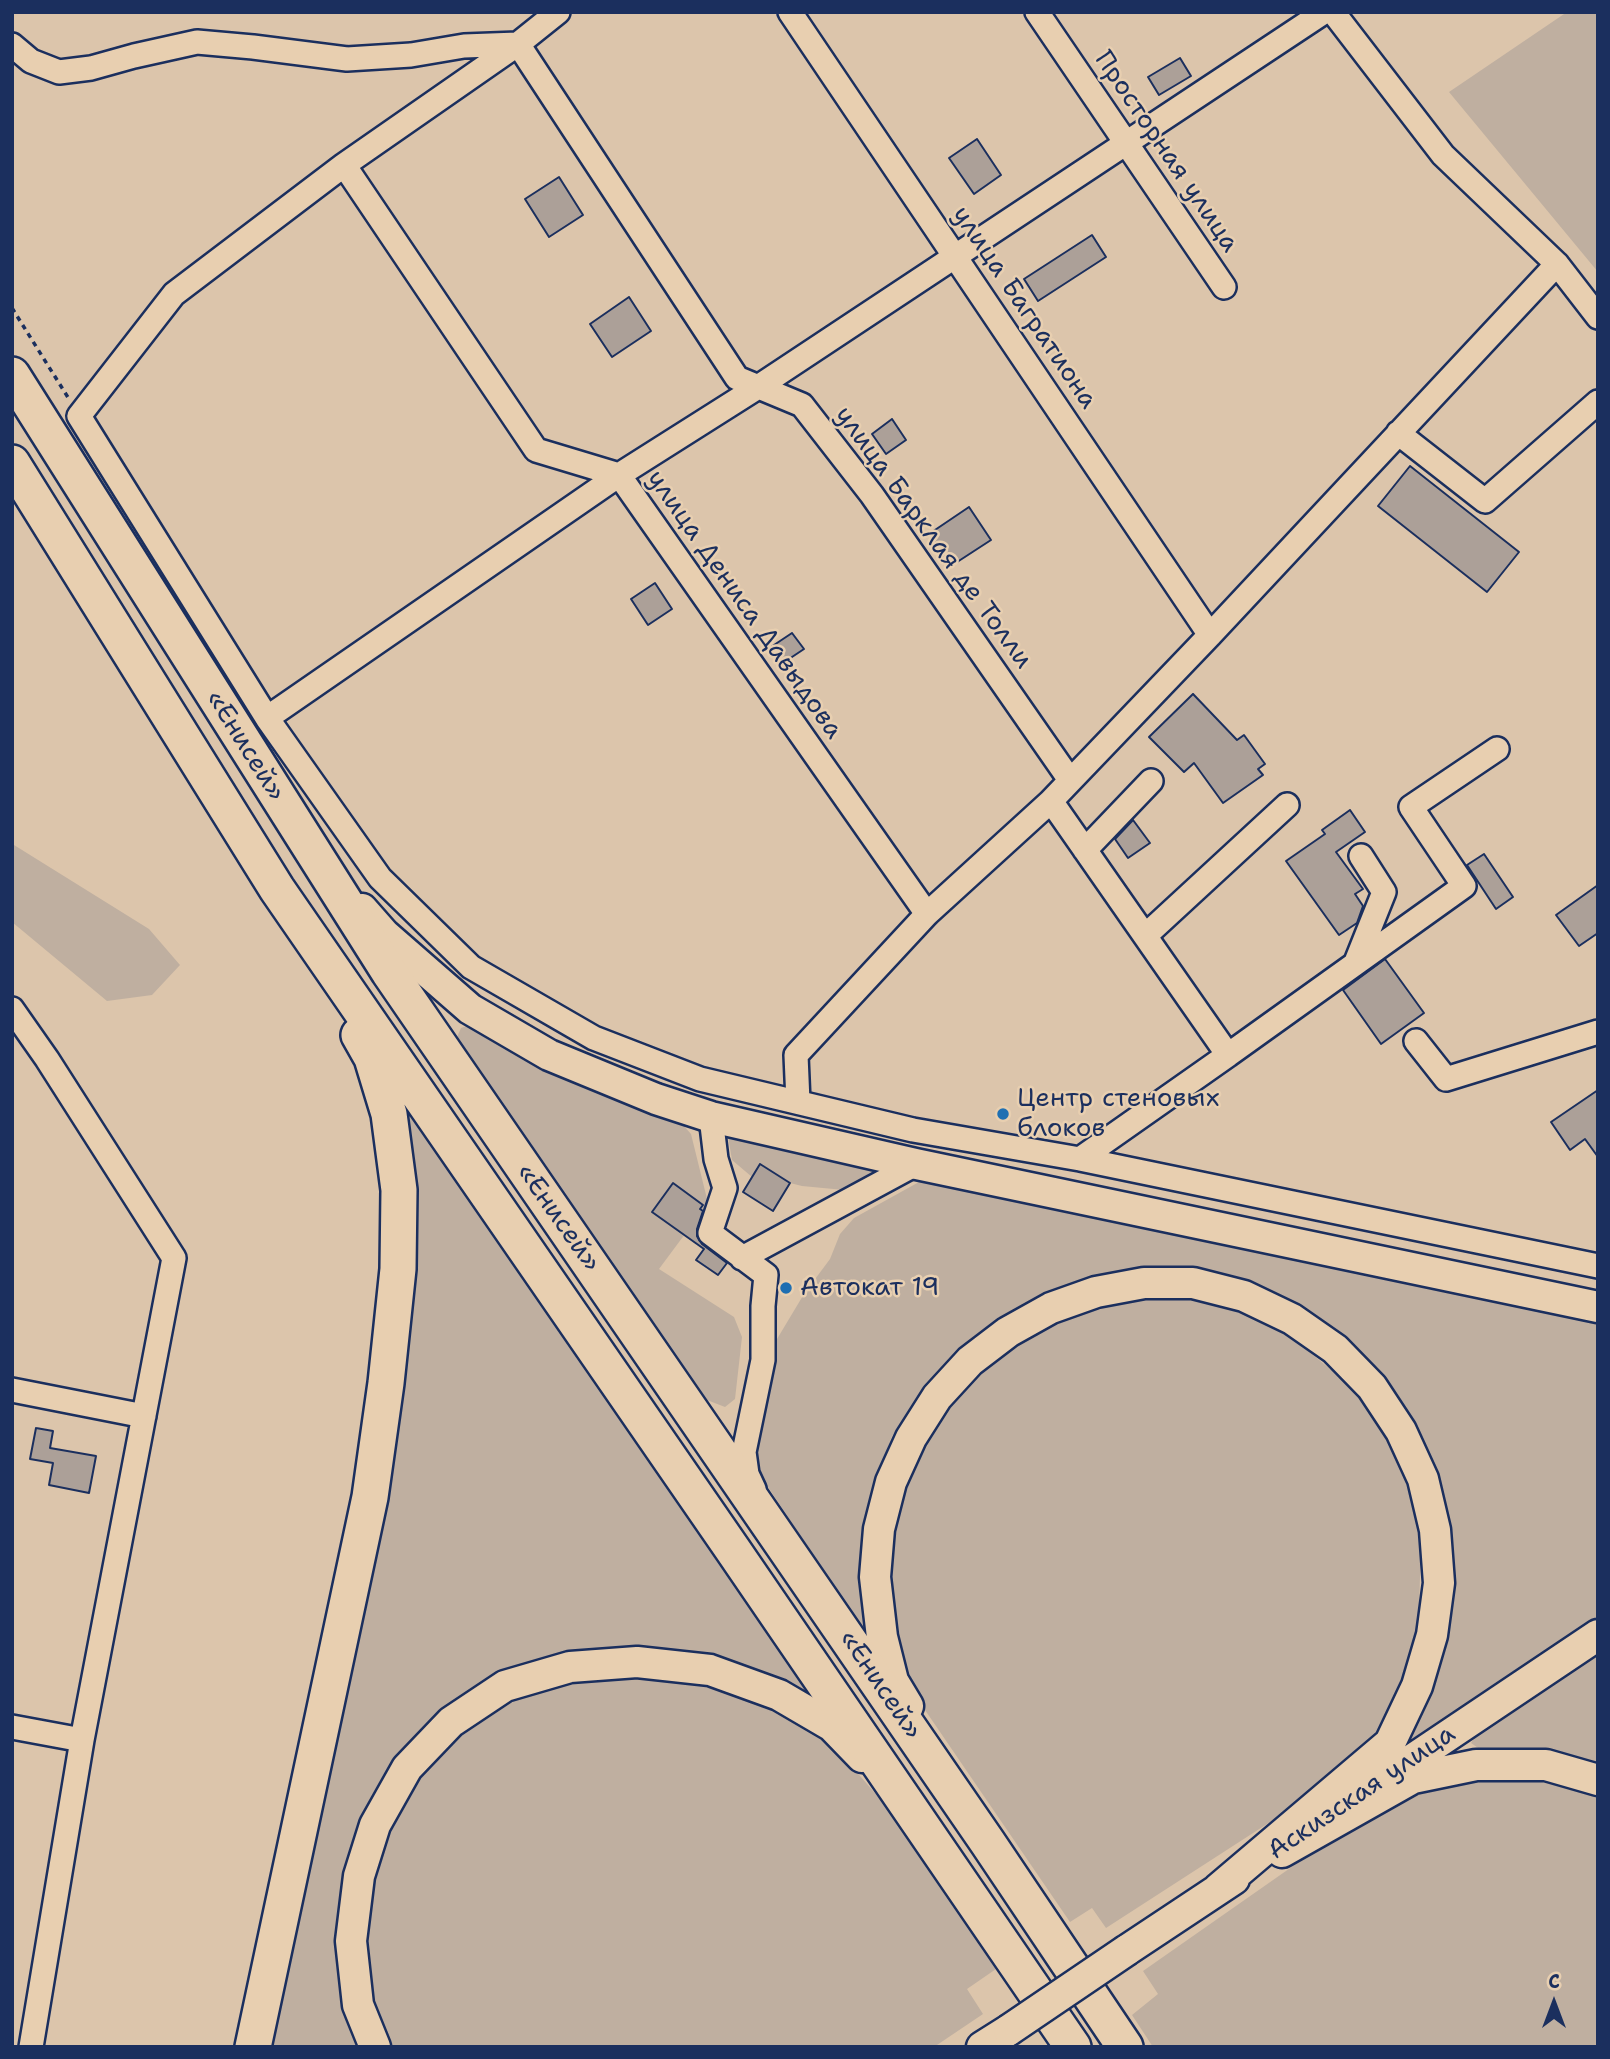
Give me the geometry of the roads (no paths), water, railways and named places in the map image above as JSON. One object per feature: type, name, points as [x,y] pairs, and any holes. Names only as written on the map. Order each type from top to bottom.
[{"type":"highway","name":"«Енисей»","points":[[12,376],[389,972],[988,1843],[1125,2047]]},
{"type":"highway","name":"«Енисей»","points":[[12,463],[277,889],[1073,2047]]},
{"type":"highway","points":[[253,2047],[370,1497],[398,1269],[399,1190],[389,1114],[372,1058],[277,889]]},
{"type":"main road","points":[[306,843],[384,934],[470,1009],[549,1055],[656,1099],[711,1117],[916,1164],[1598,1307]]},
{"type":"main road","points":[[988,1843],[893,1681],[882,1637],[874,1577],[879,1529],[891,1482],[911,1438],[937,1397],[970,1361],[1008,1332],[1051,1308],[1096,1292],[1144,1283],[1193,1283],[1244,1296],[1292,1319],[1335,1349],[1372,1387],[1401,1431],[1423,1479],[1435,1530],[1439,1583],[1432,1635],[1417,1686],[1390,1743],[1218,1889]]},
{"type":"main road","name":"Аскизская улица","points":[[982,2047],[1598,1635]]},
{"type":"main road","points":[[375,2047],[358,2005],[351,1941],[359,1876],[375,1825],[407,1768],[451,1722],[505,1686],[570,1667],[637,1662],[710,1670],[779,1695],[832,1726],[907,1804]]},
{"type":"main road","points":[[1218,1889],[1413,1777],[1476,1765],[1546,1765],[1598,1780]]},
{"type":"street","points":[[558,12],[518,44],[344,165],[174,294],[79,416],[267,718],[380,878],[471,967],[594,1038],[699,1079],[913,1130],[1080,1159],[1598,1266]]},
{"type":"street","name":"улица Багратиона","points":[[790,12],[1210,635]]},
{"type":"street","name":"Просторная улица","points":[[1037,12],[1224,288]]},
{"type":"street","points":[[267,718],[619,475],[956,257],[1324,12]]},
{"type":"street","points":[[1333,12],[1443,155],[1557,264],[1598,317]]},
{"type":"street","points":[[12,45],[31,61],[59,72],[91,68],[197,42],[347,59],[411,55],[464,46],[518,44]]},
{"type":"street","name":"улица Барклая де Толли","points":[[518,44],[737,378],[802,405],[872,495],[1070,780]]},
{"type":"street","name":"улица Дениса Давыдова","points":[[344,165],[536,450],[619,475],[927,914]]},
{"type":"street","points":[[799,1102],[796,1055],[927,914],[1051,801],[1557,264]]},
{"type":"street","points":[[1398,433],[1485,501],[1598,402]]},
{"type":"street","points":[[1080,1159],[1464,886],[1411,807],[1497,749]]},
{"type":"street","points":[[1085,850],[1151,781]]},
{"type":"street","points":[[1051,801],[1227,1055]]},
{"type":"street","points":[[1145,936],[1287,805]]},
{"type":"street","points":[[1356,962],[1384,892],[1361,856]]},
{"type":"street","points":[[12,1009],[174,1258],[144,1416],[73,1739],[31,2047]]},
{"type":"street","points":[[1416,1041],[1446,1079],[1598,1032]]},
{"type":"street","points":[[711,1117],[716,1159],[725,1188],[710,1233],[766,1275],[763,1360],[744,1452],[747,1474],[765,1518]]},
{"type":"street","points":[[742,1258],[916,1164]]},
{"type":"street","points":[[12,1390],[144,1416]]},
{"type":"street","points":[[12,1727],[73,1739]]},
{"type":"place","name":"Центр стеновых блоков","points":[[1003,1114]]},
{"type":"place","name":"Автокат 19","points":[[786,1288]]}]
